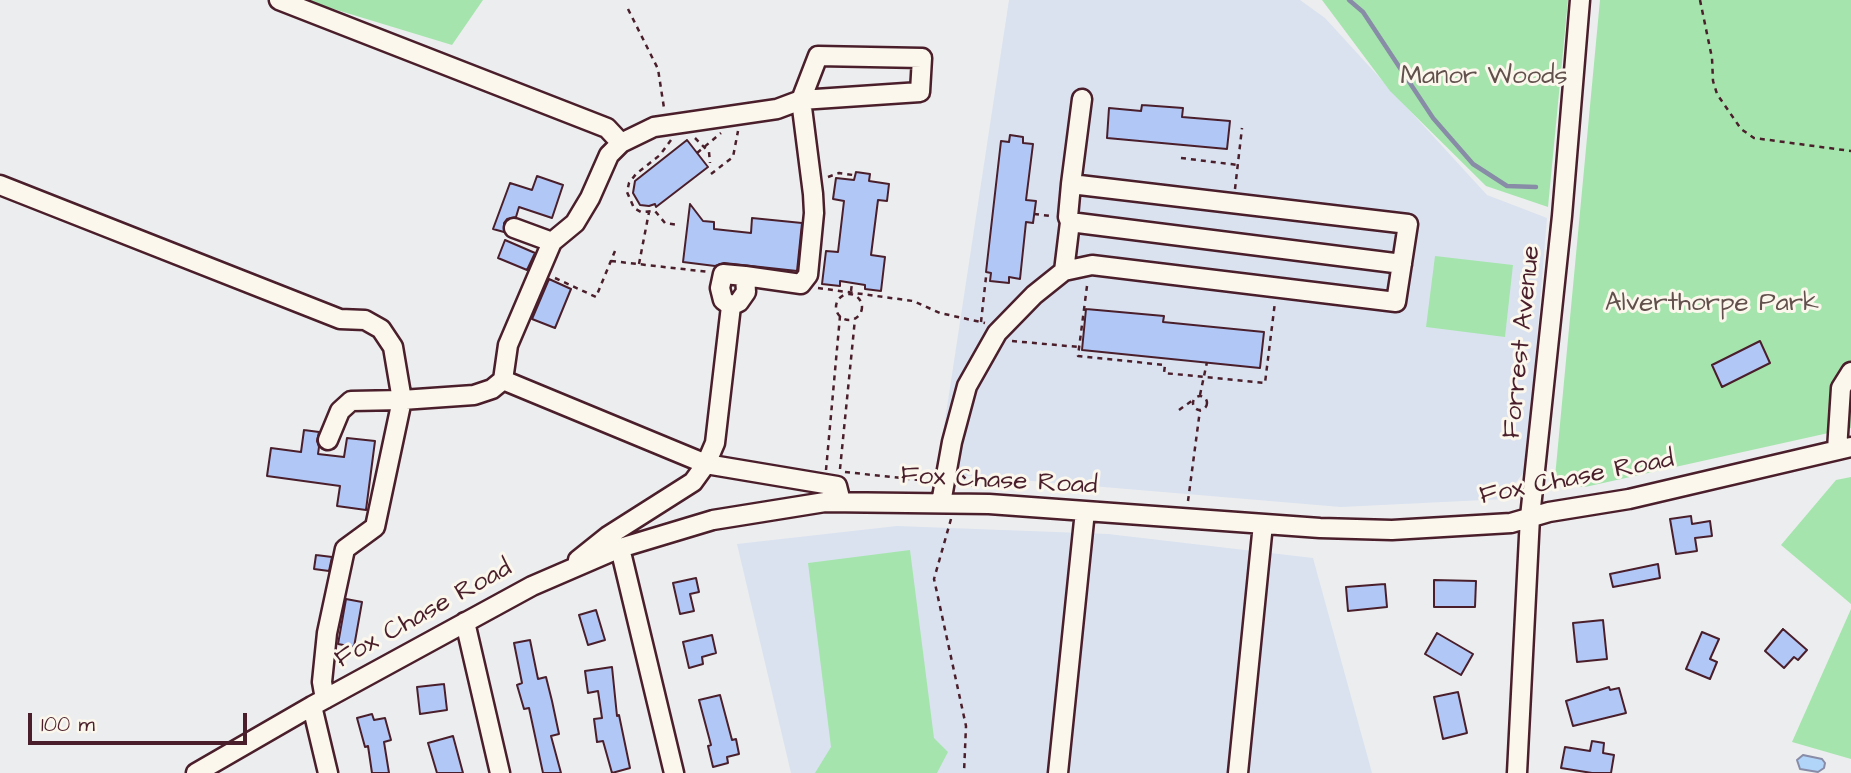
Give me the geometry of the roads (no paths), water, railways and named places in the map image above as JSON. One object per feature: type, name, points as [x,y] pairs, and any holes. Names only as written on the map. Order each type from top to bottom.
[{"type":"street","points":[[279,0],[607,128],[621,143]]},
{"type":"street","name":"Forrest Avenue","points":[[1517,773],[1530,517],[1562,216],[1580,0]]},
{"type":"street","points":[[328,440],[340,411],[351,401],[474,395],[492,389],[503,380],[508,345],[552,242],[575,223],[590,198],[609,155],[621,143],[654,127],[777,109],[801,100],[920,92],[922,58],[818,56],[801,100],[814,213],[808,275],[802,284],[723,274],[720,288],[723,300],[730,306]]},
{"type":"street","points":[[1064,271],[1082,99]]},
{"type":"street","points":[[947,508],[952,442],[967,386],[997,333],[1034,295],[1064,271],[1092,265],[1396,302],[1408,224],[1071,184]]},
{"type":"street","points":[[0,185],[340,320],[365,320],[381,329],[393,347],[402,400],[375,527],[345,549],[327,633],[319,703],[328,773]]},
{"type":"street","points":[[1070,222],[1402,264]]},
{"type":"street","points":[[514,228],[552,242]]},
{"type":"street","points":[[730,306],[739,302],[746,292],[746,276]]},
{"type":"street","points":[[563,573],[608,536],[693,482],[706,464],[715,443],[730,306]]},
{"type":"street","points":[[1844,449],[1841,388],[1851,372]]},
{"type":"street","points":[[503,380],[706,464],[837,486],[841,502]]},
{"type":"street","name":"Fox Chase Road","points":[[196,773],[532,586],[620,548],[713,520],[825,502],[841,502],[947,508],[989,504],[1263,524],[1392,530],[1511,523],[1629,499],[1844,449]]},
{"type":"street","points":[[1058,773],[1086,511]]},
{"type":"street","points":[[1238,773],[1263,524]]},
{"type":"street","points":[[620,548],[674,773]]},
{"type":"street","points":[[465,622],[500,773]]},
{"type":"water","points":[[1803,755],[1822,759],[1824,768],[1818,772],[1800,769],[1797,760]]},
{"type":"waterway","points":[[1349,0],[1363,12],[1433,118],[1473,164],[1507,186],[1536,187]]},
{"type":"park label","name":"Manor Woods","points":[[1484,78]]},
{"type":"park label","name":"Alverthorpe Park","points":[[1712,305]]}]
